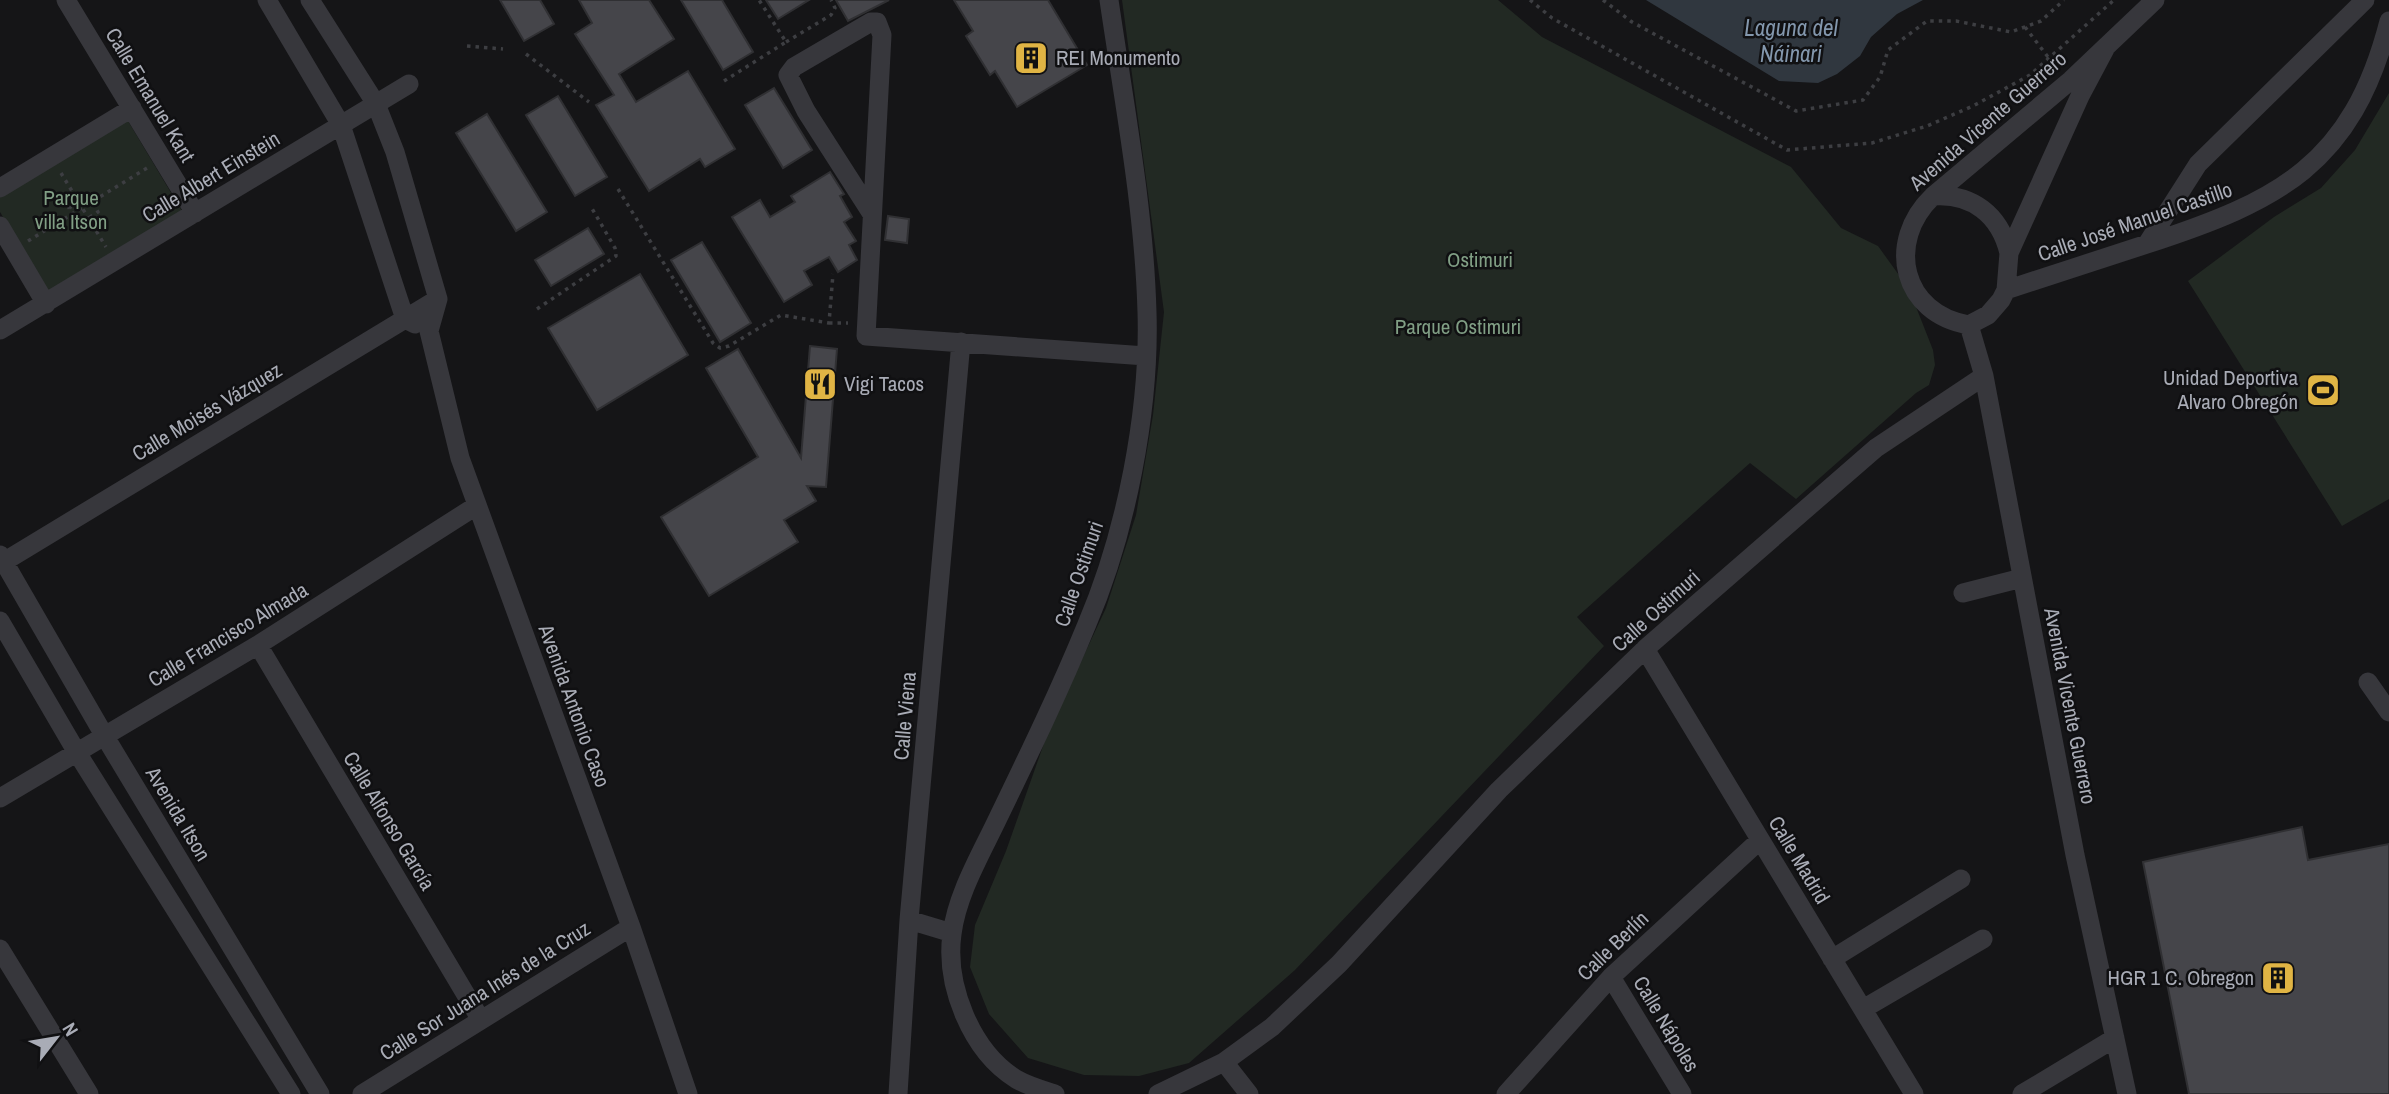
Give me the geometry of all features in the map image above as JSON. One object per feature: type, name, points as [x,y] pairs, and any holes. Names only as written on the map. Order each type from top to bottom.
[{"type":"street","name":"Calle Emanuel Kant","points":[[66,0],[195,213]]},
{"type":"street","points":[[267,0],[341,125],[405,319],[429,331]]},
{"type":"street","points":[[310,0],[376,104],[395,152],[438,299]]},
{"type":"street","name":"Calle Ostimuri","points":[[1055,1094],[1016,1086],[977,1039],[965,1017],[951,961],[952,933],[968,883],[1059,691],[1106,576],[1128,493],[1146,356],[1147,315],[1142,232],[1109,0]]},
{"type":"street","name":"Avenida Vicente Guerrero","points":[[2127,1094],[2075,855],[1984,376],[1969,325],[1950,321],[1932,310],[1921,299],[1908,274],[1905,245],[1908,231],[1918,212],[1933,196],[2067,83],[2155,0]]},
{"type":"street","points":[[2147,244],[2198,164],[2365,0]]},
{"type":"street","name":"Calle José Manuel Castillo","points":[[2006,290],[2236,213],[2289,184],[2334,143],[2354,114],[2369,83],[2389,21]]},
{"type":"street","points":[[872,214],[806,111],[788,75],[794,66],[871,22],[877,22],[882,35],[866,336],[1146,356]]},
{"type":"street","name":"Avenida Vicente Guerrero","points":[[2006,290],[2009,253],[2080,96],[2105,49]]},
{"type":"street","name":"Calle Albert Einstein","points":[[0,330],[409,84]]},
{"type":"street","points":[[0,188],[132,108]]},
{"type":"street","points":[[1933,196],[1959,197],[1983,208],[2001,228],[2009,253]]},
{"type":"street","points":[[0,226],[46,304]]},
{"type":"street","points":[[1969,325],[1988,315],[2006,290]]},
{"type":"street","name":"Calle Moisés Vázquez","points":[[1,560],[438,299]]},
{"type":"street","name":"Avenida Antonio Caso","points":[[438,299],[429,331],[460,458],[631,927],[688,1094]]},
{"type":"street","name":"Calle Viena","points":[[898,1094],[909,920],[961,342]]},
{"type":"street","name":"Calle Ostimuri","points":[[1162,1093],[1224,1062],[1272,1027],[1314,989],[1499,790],[1645,649],[1876,448],[1984,376]]},
{"type":"street","name":"Calle Francisco Almada","points":[[0,798],[257,645],[476,506]]},
{"type":"street","name":"Avenida Itson","points":[[1,560],[320,1094]]},
{"type":"street","points":[[1963,593],[2022,578]]},
{"type":"street","points":[[0,621],[76,751],[291,1094]]},
{"type":"street","name":"Calle Alfonso García","points":[[257,645],[481,1020]]},
{"type":"street","name":"Calle Madrid","points":[[1645,649],[1914,1094]]},
{"type":"street","points":[[2368,682],[2389,712]]},
{"type":"street","name":"Calle Berlín","points":[[1506,1094],[1611,977],[1760,840]]},
{"type":"street","points":[[1832,959],[1961,879]]},
{"type":"street","points":[[909,920],[952,933]]},
{"type":"street","name":"Calle Sor Juana Inés de la Cruz","points":[[362,1094],[631,927]]},
{"type":"street","points":[[1863,1009],[1983,939]]},
{"type":"street","points":[[0,948],[89,1094]]},
{"type":"street","name":"Calle Nápoles","points":[[1611,977],[1682,1094]]},
{"type":"street","points":[[2022,1094],[2115,1038]]},
{"type":"street","points":[[1224,1062],[1249,1094]]},
{"type":"path","points":[[759,0],[786,42]]},
{"type":"path","points":[[724,81],[831,15],[835,8],[831,0]]},
{"type":"path","points":[[1530,0],[1552,18],[1787,150],[1872,143],[1927,126],[1973,106],[2030,75],[2114,0]]},
{"type":"path","points":[[1603,0],[1632,22],[1796,111],[1863,100],[1880,77],[1888,50],[1927,22],[1956,21],[2011,32],[2041,21],[2064,0]]},
{"type":"path","points":[[2025,27],[2067,83]]},
{"type":"path","points":[[467,46],[503,48]]},
{"type":"path","points":[[526,54],[589,102]]},
{"type":"path","points":[[141,159],[153,179]]},
{"type":"path","points":[[23,244],[147,168]]},
{"type":"path","points":[[60,170],[108,249]]},
{"type":"path","points":[[618,189],[713,343],[720,348],[729,346],[781,315],[829,323],[833,274]]},
{"type":"path","points":[[88,196],[98,212],[79,224],[69,208],[79,202],[88,196]]},
{"type":"path","points":[[537,309],[616,256],[615,248],[590,205]]},
{"type":"green space","name":"Parque Ostimuri","points":[[1122,0],[1498,0],[1542,37],[1791,167],[1841,228],[1878,246],[1909,289],[1933,350],[1935,365],[1929,385],[1916,393],[1796,499],[1750,463],[1577,617],[1604,646],[1295,970],[1189,1063],[1139,1076],[1084,1075],[1028,1058],[989,1014],[970,967],[975,925],[1006,851],[1048,732],[1106,608],[1136,515],[1153,415],[1164,312]]},
{"type":"green space","name":"Unidad Deportiva Alvaro Obregón","points":[[2389,93],[2389,499],[2342,526],[2188,281],[2274,217],[2321,188],[2355,150]]},
{"type":"green space","name":"Parque villa Itson","points":[[122,111],[182,211],[48,292],[0,212],[0,186]]},
{"type":"water","name":"Laguna del Náinari","points":[[1646,0],[1923,0],[1897,14],[1871,37],[1860,56],[1837,74],[1818,83],[1779,81]]},
{"type":"building","points":[[500,0],[540,0],[554,24],[524,41]]},
{"type":"building","points":[[579,0],[649,0],[674,39],[619,74],[636,102],[688,71],[735,149],[705,167],[700,159],[649,191],[596,105],[614,95],[575,34],[592,23]]},
{"type":"building","points":[[681,0],[722,0],[753,52],[723,70]]},
{"type":"building","points":[[766,0],[809,0],[778,19]]},
{"type":"building","points":[[836,0],[889,0],[848,21]]},
{"type":"building","name":"REI Monumento","points":[[954,0],[1048,0],[1087,65],[1017,107],[995,71],[990,75],[966,36],[973,31]]},
{"type":"building","points":[[774,88],[812,150],[783,168],[745,105]]},
{"type":"building","points":[[558,96],[607,177],[575,196],[526,115]]},
{"type":"building","points":[[487,114],[547,212],[516,231],[456,133]]},
{"type":"building","points":[[830,172],[844,194],[840,196],[852,217],[844,222],[856,241],[849,245],[857,260],[838,272],[829,257],[804,271],[812,285],[784,302],[732,217],[760,200],[770,217],[795,202],[791,196]]},
{"type":"building","points":[[888,216],[909,219],[907,243],[885,240]]},
{"type":"building","points":[[588,228],[604,254],[551,286],[535,260]]},
{"type":"building","points":[[702,242],[751,323],[720,342],[671,260]]},
{"type":"building","points":[[640,274],[688,355],[597,410],[548,328]]},
{"type":"building","points":[[810,346],[837,349],[826,487],[807,486],[816,501],[784,520],[798,542],[709,596],[661,517],[758,457],[706,368],[738,349],[801,458]]},
{"type":"building","name":"HGR 1 C. Obregon","points":[[2302,827],[2308,860],[2389,844],[2389,1094],[2189,1094],[2143,862]]},
{"type":"place","name":"REI Monumento","points":[[1031,58]]},
{"type":"place","name":"Vigi Tacos","points":[[820,384]]},
{"type":"place","name":"Unidad Deportiva Alvaro Obregón","points":[[2323,390]]},
{"type":"place","name":"HGR 1 C. Obregon","points":[[2278,978]]},
{"type":"park label","name":"Ostimuri","points":[[1480,260]]}]
